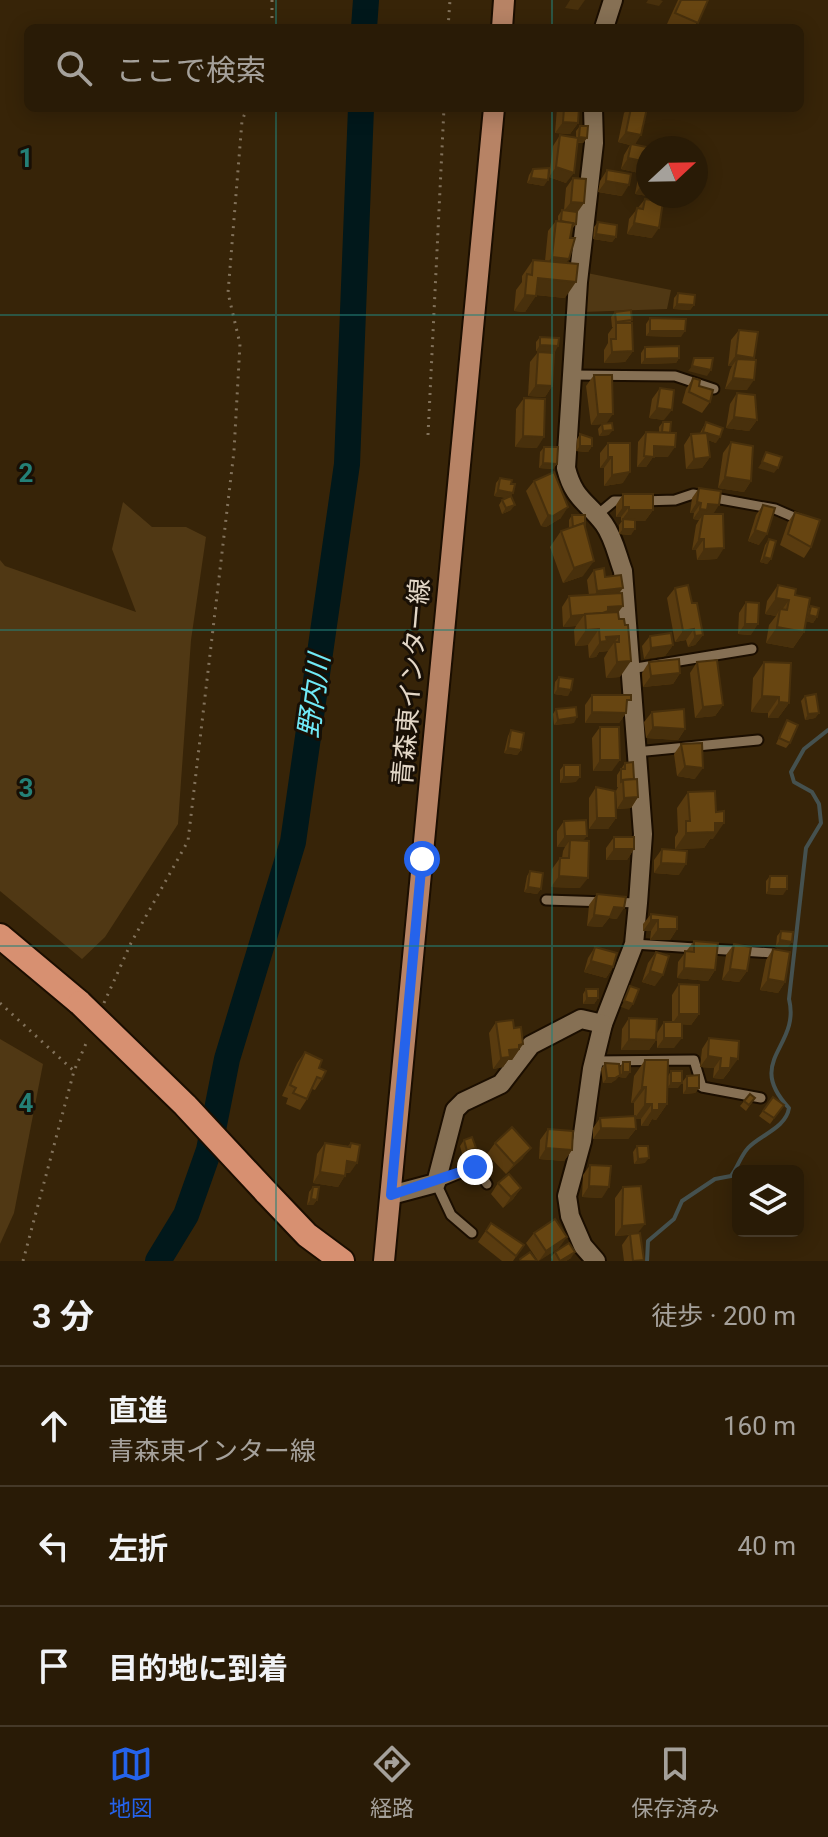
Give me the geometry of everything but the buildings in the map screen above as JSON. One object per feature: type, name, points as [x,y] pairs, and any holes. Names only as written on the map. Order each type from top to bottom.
[{"type":"highway","points":[[0,936],[90,1009],[307,1235],[342,1261]]},
{"type":"main road","points":[[502,24],[504,0]]},
{"type":"main road","name":"青森東インター線","points":[[384,1261],[494,112]]},
{"type":"street","points":[[605,24],[613,0]]},
{"type":"street","points":[[593,112],[594,143],[566,468],[576,496],[611,536],[623,571],[643,834],[634,944],[603,1024],[582,1141],[567,1196],[570,1216],[583,1246],[596,1261]]},
{"type":"street","points":[[391,1195],[436,1183],[446,1154],[449,1123],[463,1102],[501,1084],[531,1045],[581,1019],[603,1024]]},
{"type":"lane","points":[[572,375],[675,376],[714,389]]},
{"type":"lane","points":[[596,516],[614,501],[675,500],[693,494],[775,509],[813,525]]},
{"type":"lane","points":[[630,669],[752,649]]},
{"type":"lane","points":[[636,752],[758,740]]},
{"type":"lane","points":[[546,900],[638,903]]},
{"type":"lane","points":[[634,944],[772,953]]},
{"type":"lane","points":[[594,1061],[694,1060],[702,1087],[761,1098]]},
{"type":"lane","points":[[472,1233],[451,1215],[436,1183],[475,1167],[487,1184]]},
{"type":"path","points":[[272,0],[272,24]]},
{"type":"path","points":[[448,24],[450,0]]},
{"type":"path","points":[[90,1009],[188,841],[234,451],[240,344],[228,293],[242,121],[245,112]]},
{"type":"path","points":[[428,435],[444,112]]},
{"type":"path","points":[[0,1003],[74,1071]]},
{"type":"path","points":[[23,1261],[74,1071],[93,1028]]},
{"type":"shaded area","points":[[587,273],[671,290],[667,309],[582,312]]},
{"type":"shaded area","points":[[123,502],[152,527],[186,527],[206,537],[191,640],[178,824],[105,937],[82,959],[0,891],[0,560],[5,566],[136,612],[112,549]]},
{"type":"shaded area","points":[[0,1039],[43,1064],[14,1213],[0,1244]]},
{"type":"waterway","name":"野内川","points":[[364,24],[366,0]]},
{"type":"waterway","name":"野内川","points":[[158,1261],[186,1215],[209,1150],[227,1059],[293,842],[347,464],[361,112]]},
{"type":"waterway","points":[[647,1261],[648,1241],[674,1219],[682,1201],[715,1179],[731,1176],[748,1148],[778,1126],[787,1115],[789,1108],[777,1092],[772,1065],[788,1030],[791,1015],[789,999],[806,848],[821,823],[819,804],[812,792],[794,782],[791,772],[804,749],[828,730]]},
{"type":"route","points":[[422,859],[391,1195],[436,1183],[475,1167]]}]
